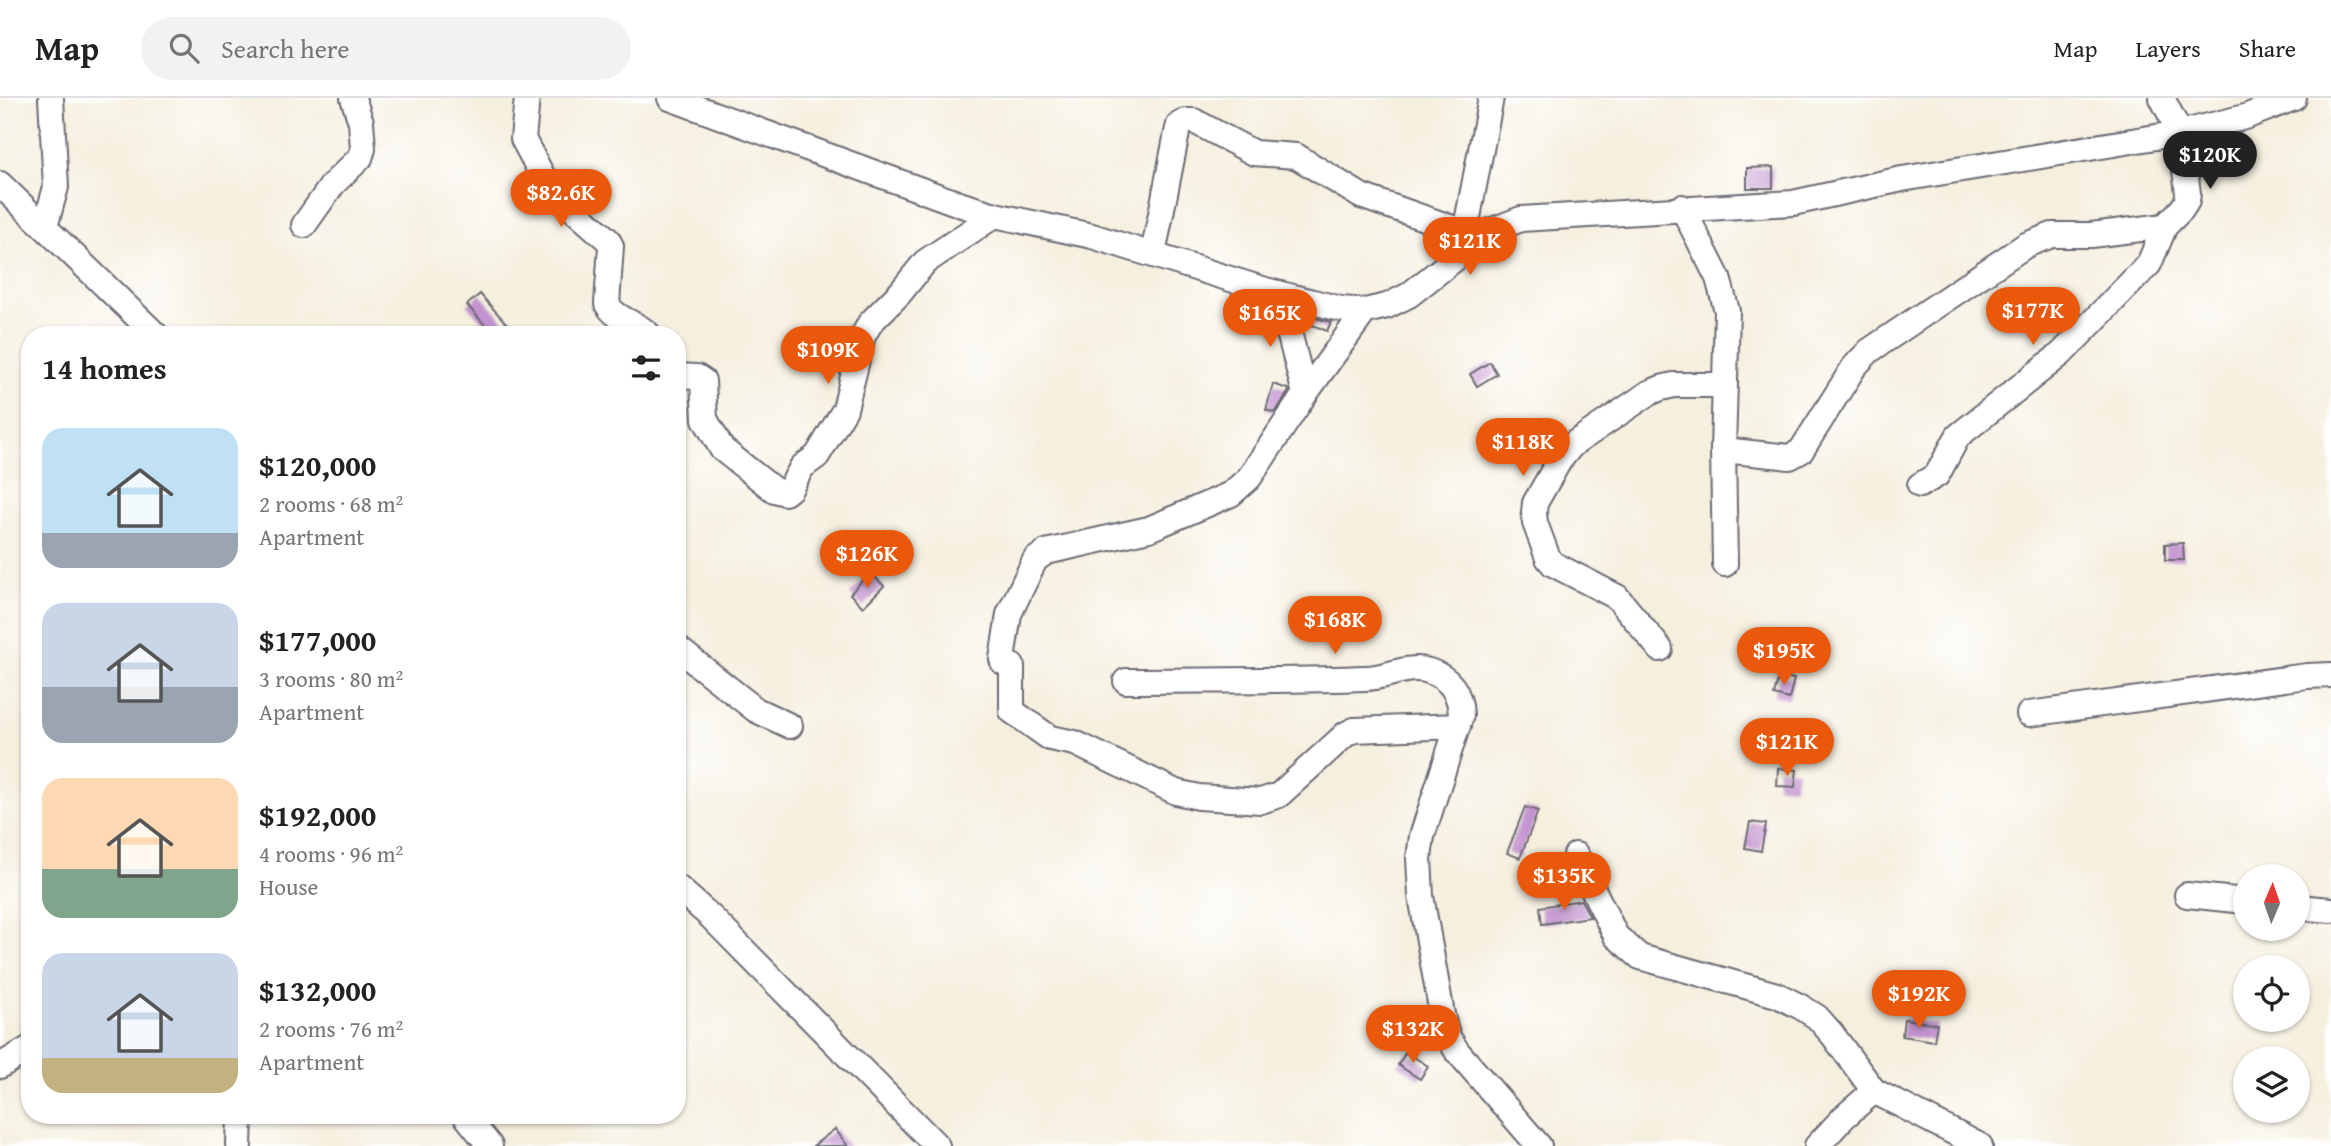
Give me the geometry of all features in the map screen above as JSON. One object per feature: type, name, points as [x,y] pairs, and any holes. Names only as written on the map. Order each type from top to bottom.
[{"type":"street","points":[[45,227],[56,187],[51,98]]},
{"type":"street","points":[[304,225],[333,184],[360,158],[363,149],[361,122],[353,98]]},
{"type":"street","points":[[527,98],[523,139],[549,188],[608,240],[611,246],[607,304],[615,314],[639,326]]},
{"type":"street","points":[[670,98],[962,205],[1153,254],[1269,291],[1341,309],[1365,311],[1387,306],[1409,295],[1463,243],[1521,219],[1793,202],[1902,179],[2180,133],[2245,117],[2294,98]]},
{"type":"street","points":[[1463,243],[1491,98]]},
{"type":"street","points":[[1920,485],[1937,475],[1958,436],[2061,354],[2149,264],[2165,226],[2187,201],[2188,192],[2180,133],[2162,98]]},
{"type":"street","points":[[1153,254],[1177,133],[1179,125],[1186,121],[1194,121],[1254,153],[1296,156],[1361,196],[1463,243]]},
{"type":"street","points":[[0,184],[147,326]]},
{"type":"street","points":[[1682,207],[1724,294],[1727,311],[1723,450],[1725,564]]},
{"type":"street","points":[[686,376],[697,377],[703,381],[705,419],[722,449],[774,490],[785,493],[803,467],[817,456],[845,409],[863,336],[870,323],[900,293],[925,262],[995,215]]},
{"type":"street","points":[[1723,450],[1790,457],[1801,451],[1854,367],[1869,351],[2026,245],[2052,235],[2091,235],[2165,226]]},
{"type":"street","points":[[1269,291],[1290,336],[1305,394]]},
{"type":"street","points":[[1365,311],[1249,478],[1231,494],[1149,529],[1046,552],[1035,560],[1009,614],[1002,659],[1012,666],[1012,711],[1050,738],[1074,743],[1176,792],[1199,797],[1261,800],[1279,795],[1346,734],[1354,730],[1458,726]]},
{"type":"street","points":[[1660,649],[1616,597],[1553,564],[1548,558],[1535,523],[1535,503],[1559,461],[1572,445],[1649,393],[1674,385],[1725,385]]},
{"type":"street","points":[[686,655],[756,710],[790,726]]},
{"type":"street","points":[[1126,681],[1371,678],[1414,669],[1442,677],[1455,689],[1461,715],[1422,836],[1419,858],[1421,896],[1443,1020],[1448,1037],[1457,1051],[1539,1146]]},
{"type":"street","points":[[2029,714],[2331,675]]},
{"type":"street","points":[[1576,855],[1616,936],[1640,957],[1777,995],[1801,1007],[1817,1017],[1832,1034],[1874,1091],[1980,1146]]},
{"type":"street","points":[[686,895],[937,1146]]},
{"type":"street","points":[[2187,895],[2233,900]]},
{"type":"street","points":[[2310,908],[2331,910]]},
{"type":"street","points":[[0,1066],[21,1053]]},
{"type":"street","points":[[1817,1146],[1844,1117],[1874,1091]]},
{"type":"street","points":[[239,1146],[240,1124]]},
{"type":"street","points":[[473,1124],[491,1146]]},
{"type":"building","points":[[1773,167],[1773,188],[1747,188],[1747,168]]},
{"type":"building","points":[[480,294],[509,326],[486,326],[467,305]]},
{"type":"building","points":[[1296,313],[1331,322],[1327,331],[1298,319]]},
{"type":"building","points":[[1490,362],[1497,374],[1477,386],[1470,374]]},
{"type":"building","points":[[1273,384],[1289,391],[1275,413],[1266,410]]},
{"type":"building","points":[[2183,543],[2184,560],[2165,560],[2165,544]]},
{"type":"building","points":[[870,572],[884,586],[863,607],[850,594]]},
{"type":"building","points":[[1779,676],[1794,679],[1789,699],[1774,695]]},
{"type":"building","points":[[1778,768],[1797,770],[1795,787],[1777,786]]},
{"type":"building","points":[[1525,807],[1538,811],[1520,858],[1507,853]]},
{"type":"building","points":[[1750,822],[1766,824],[1761,851],[1745,848]]},
{"type":"building","points":[[1581,900],[1590,917],[1542,924],[1540,907]]},
{"type":"building","points":[[1904,1019],[1937,1024],[1934,1041],[1902,1036]]},
{"type":"building","points":[[1406,1052],[1428,1066],[1420,1079],[1398,1065]]},
{"type":"building","points":[[835,1129],[848,1146],[813,1146]]}]
